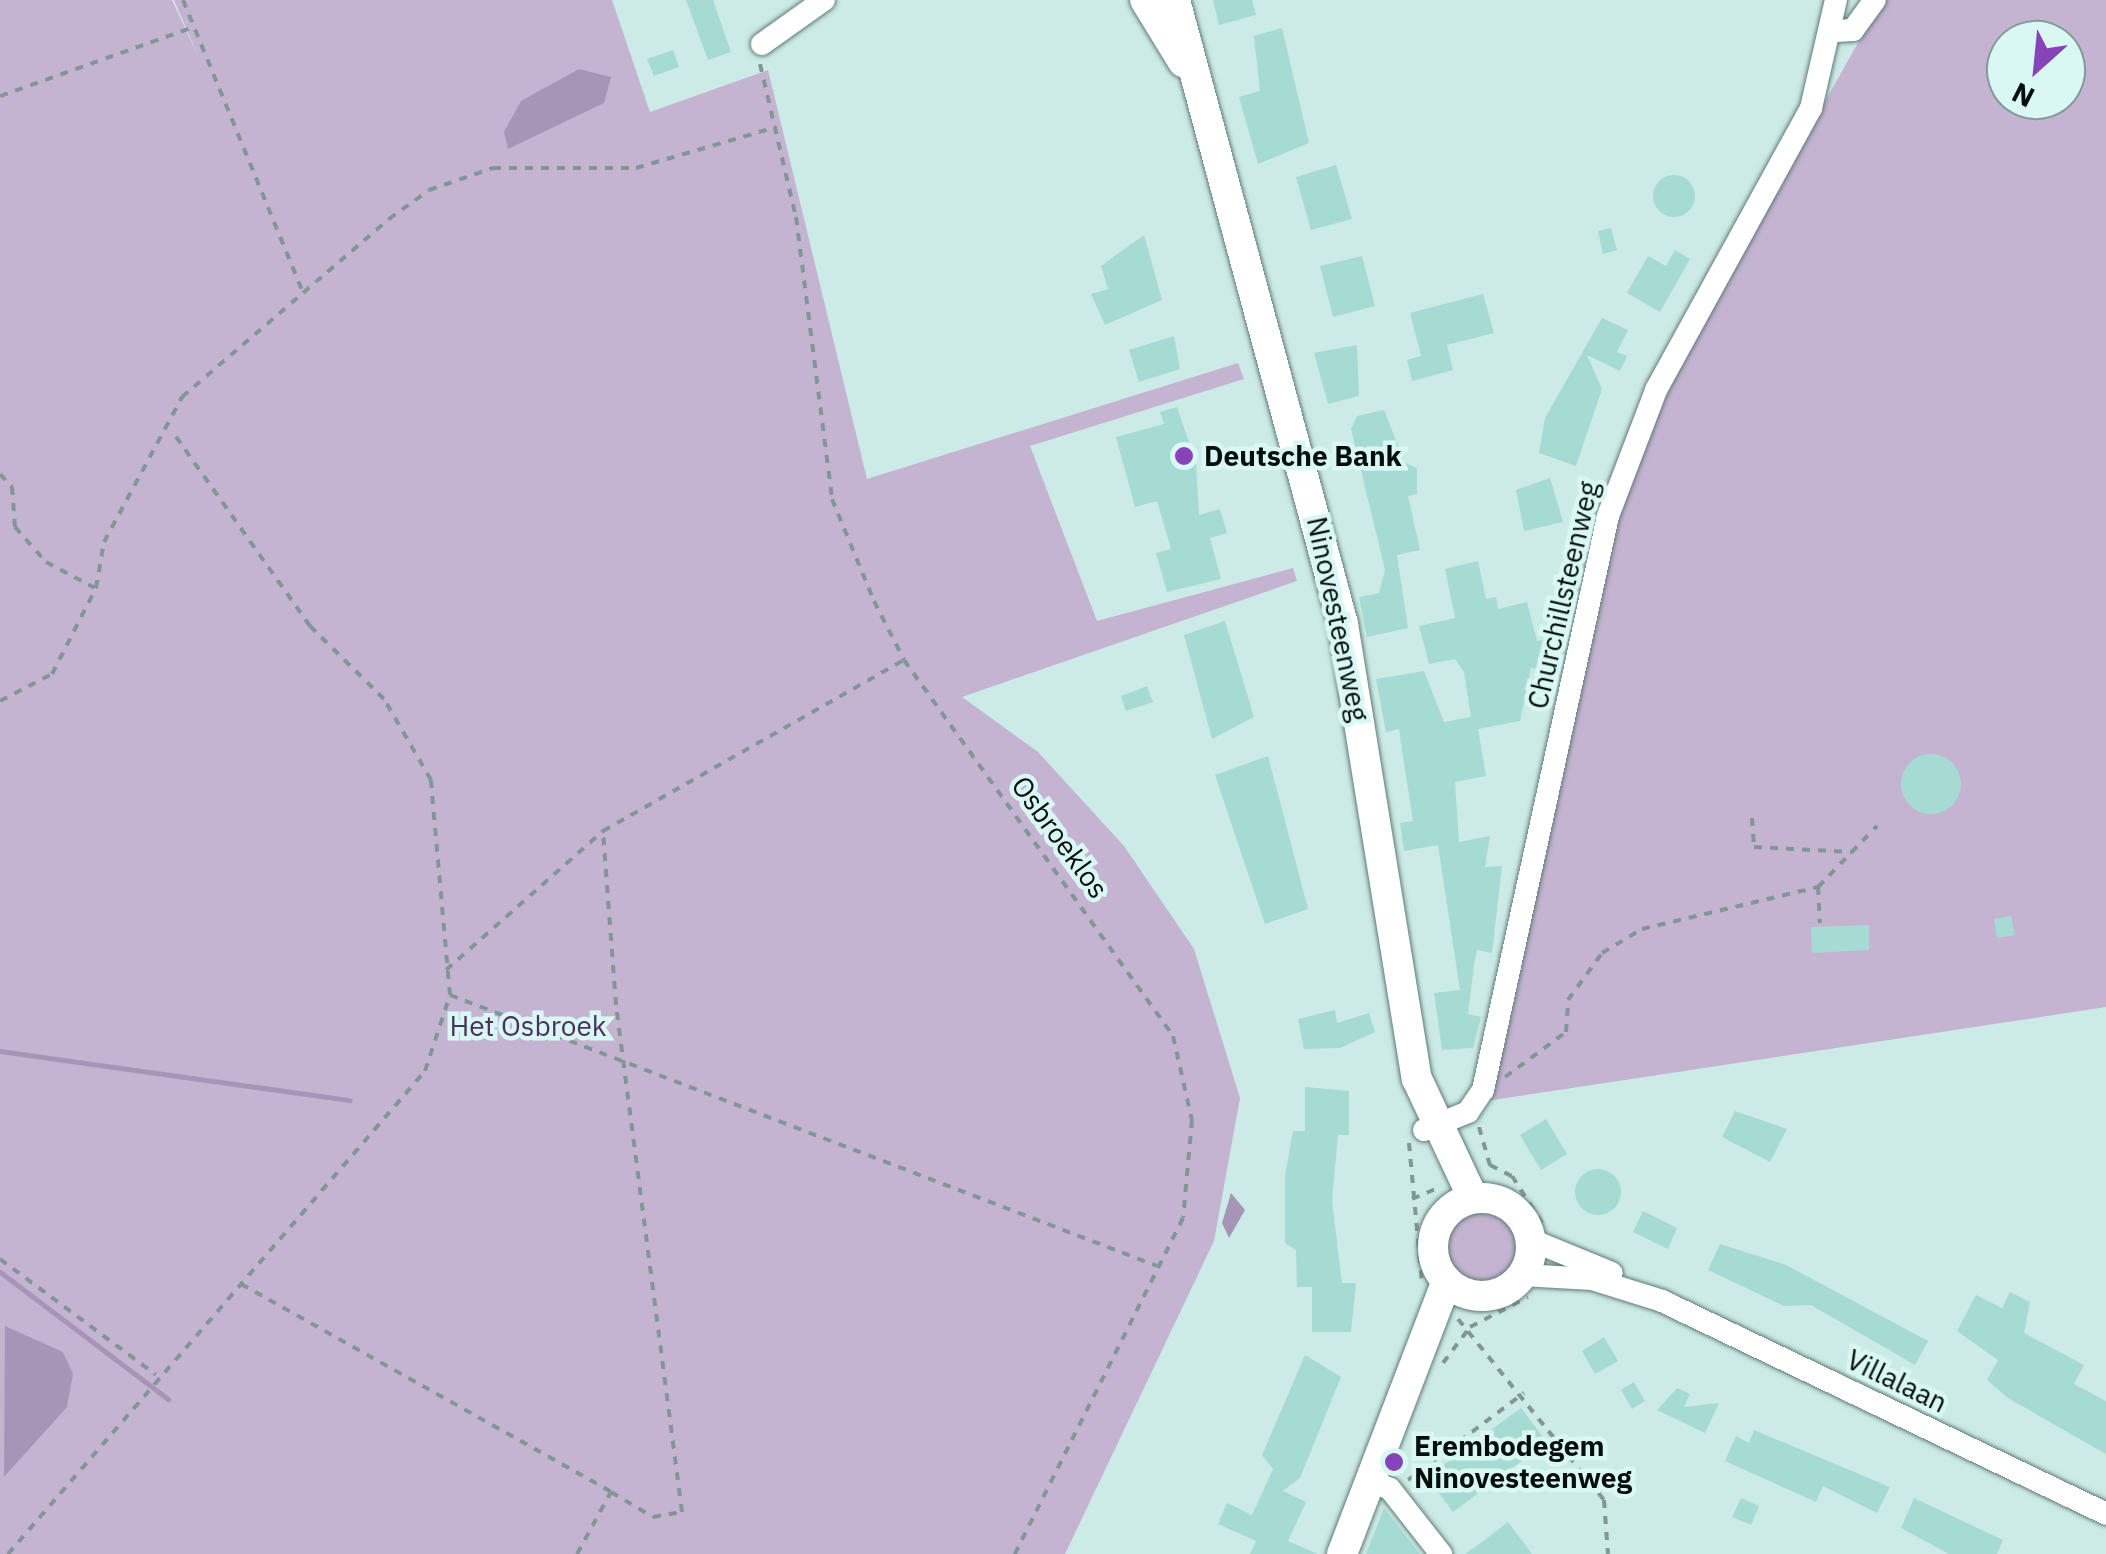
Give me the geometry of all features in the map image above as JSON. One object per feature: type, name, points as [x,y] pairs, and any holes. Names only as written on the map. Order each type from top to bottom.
[{"type":"main road","name":"Ninovesteenweg","points":[[1145,0],[1205,110]]},
{"type":"main road","name":"Ninovesteenweg","points":[[1175,0],[1343,624],[1418,1079],[1422,1127],[1461,1204]]},
{"type":"main road","points":[[1504,1203],[1530,1240],[1530,1285],[1454,1297],[1433,1253],[1461,1204],[1504,1203]]},
{"type":"main road","points":[[1342,1554],[1382,1486],[1405,1396],[1454,1297]]},
{"type":"street","points":[[762,44],[824,0]]},
{"type":"street","name":"Churchillsteenweg","points":[[1483,1090],[1608,516],[1656,390],[1796,144],[1835,31],[1836,0]]},
{"type":"street","points":[[1835,31],[1853,30],[1876,0]]},
{"type":"street","points":[[1422,1127],[1468,1112],[1483,1090]]},
{"type":"street","name":"Villalaan","points":[[1530,1240],[2106,1514]]},
{"type":"street","name":"Villalaan","points":[[1530,1285],[1606,1276]]},
{"type":"street","points":[[1382,1486],[1441,1554]]},
{"type":"path","points":[[183,0],[304,295]]},
{"type":"path","points":[[0,96],[194,27]]},
{"type":"path","name":"Osbroeklos","points":[[762,44],[832,499],[904,660],[1172,1036],[1192,1120],[1183,1218],[1015,1554]]},
{"type":"path","points":[[0,701],[52,674],[96,588],[104,542],[172,430],[182,396],[429,190],[492,168],[636,168],[776,128]]},
{"type":"path","points":[[8,1554],[156,1376],[426,1071],[450,995],[432,780],[384,699],[310,626],[172,430]]},
{"type":"path","points":[[0,474],[12,487],[14,527],[46,562],[96,588]]},
{"type":"path","points":[[446,970],[603,831],[904,660]]},
{"type":"path","points":[[1752,818],[1754,847],[1852,852]]},
{"type":"path","points":[[1483,1090],[1566,1032],[1568,1000],[1602,953],[1642,929],[1818,886],[1877,826]]},
{"type":"path","points":[[241,1284],[653,1517],[682,1512],[623,1059],[603,831]]},
{"type":"path","points":[[1818,886],[1820,922]]},
{"type":"path","points":[[450,995],[1158,1266]]},
{"type":"path","points":[[1422,1127],[1454,1297],[1440,1367]]},
{"type":"path","points":[[0,1259],[156,1376]]},
{"type":"path","points":[[1454,1297],[1530,1285]]},
{"type":"path","points":[[1454,1297],[1609,1513],[1608,1554]]},
{"type":"path","points":[[1382,1486],[1525,1392]]},
{"type":"path","points":[[577,1554],[611,1492]]},
{"type":"green space","name":"Het Osbroek","points":[[0,0],[172,0],[198,56],[174,0],[612,0],[650,112],[768,70],[867,479],[1238,363],[1244,379],[1030,446],[1097,621],[1293,568],[1297,581],[962,697],[1038,752],[1124,846],[1194,949],[1240,1098],[1214,1241],[1065,1554],[0,1554]]},
{"type":"green space","points":[[1882,0],[2106,0],[2106,1007],[1486,1101],[1627,483],[1686,349]]},
{"type":"green space","points":[[1481,1210],[1508,1221],[1519,1248],[1508,1275],[1481,1286],[1454,1275],[1443,1248],[1454,1221]]},
{"type":"shaded area","points":[[579,69],[611,77],[604,103],[508,149],[504,132],[521,101]]},
{"type":"shaded area","points":[[1231,1193],[1245,1210],[1229,1238],[1222,1223]]},
{"type":"shaded area","points":[[5,1326],[63,1352],[73,1374],[67,1407],[4,1477]]},
{"type":"building","points":[[686,0],[713,0],[731,52],[708,60]]},
{"type":"building","points":[[1213,0],[1252,0],[1256,15],[1219,25]]},
{"type":"building","points":[[1282,28],[1309,143],[1258,164],[1239,97],[1260,91],[1254,36]]},
{"type":"building","points":[[673,50],[679,67],[654,76],[647,59]]},
{"type":"building","points":[[1336,165],[1352,219],[1311,230],[1296,177]]},
{"type":"building","points":[[1674,175],[1688,182],[1695,196],[1688,210],[1674,217],[1660,210],[1653,196],[1660,182]]},
{"type":"building","points":[[1611,228],[1617,250],[1603,254],[1598,231]]},
{"type":"building","points":[[1144,235],[1162,300],[1105,325],[1091,294],[1108,289],[1101,266]]},
{"type":"building","points":[[1675,250],[1690,259],[1660,312],[1627,293],[1648,256],[1666,266]]},
{"type":"building","points":[[1362,256],[1375,306],[1333,317],[1320,266]]},
{"type":"building","points":[[1483,294],[1494,333],[1447,345],[1453,370],[1412,381],[1407,360],[1421,356],[1410,313]]},
{"type":"building","points":[[1602,318],[1628,330],[1617,352],[1627,356],[1620,371],[1587,355],[1602,389],[1576,466],[1539,453],[1545,418]]},
{"type":"building","points":[[1174,336],[1180,369],[1139,382],[1129,350]]},
{"type":"building","points":[[1357,345],[1359,396],[1328,404],[1314,353]]},
{"type":"building","points":[[1177,407],[1196,463],[1199,515],[1220,509],[1227,533],[1210,538],[1221,579],[1167,592],[1156,553],[1171,549],[1157,501],[1135,507],[1116,437],[1164,424],[1160,412]]},
{"type":"building","points":[[1384,410],[1405,463],[1417,468],[1417,494],[1408,496],[1420,550],[1397,555],[1408,628],[1367,637],[1359,597],[1379,593],[1385,570],[1351,429],[1357,416]]},
{"type":"building","points":[[1550,478],[1563,522],[1524,531],[1516,490]]},
{"type":"building","points":[[1478,561],[1486,599],[1496,597],[1498,609],[1527,602],[1537,641],[1559,636],[1555,672],[1531,668],[1520,721],[1478,729],[1486,776],[1455,782],[1459,842],[1490,836],[1485,867],[1502,866],[1492,953],[1477,950],[1474,965],[1468,1014],[1481,1017],[1473,1048],[1442,1050],[1434,993],[1460,990],[1438,845],[1404,851],[1400,823],[1413,821],[1399,729],[1386,732],[1376,679],[1424,671],[1444,722],[1471,717],[1464,672],[1455,659],[1429,664],[1419,626],[1455,618],[1445,569]]},
{"type":"building","points":[[1225,621],[1254,717],[1212,739],[1184,635]]},
{"type":"building","points":[[1147,686],[1153,702],[1126,711],[1121,696]]},
{"type":"building","points":[[1931,754],[1952,763],[1961,784],[1952,805],[1931,814],[1910,805],[1901,784],[1910,763]]},
{"type":"building","points":[[1268,756],[1308,909],[1265,924],[1215,775]]},
{"type":"building","points":[[2011,916],[2015,935],[1997,938],[1994,919]]},
{"type":"building","points":[[1869,925],[1869,950],[1812,953],[1811,927]]},
{"type":"building","points":[[1335,1010],[1337,1023],[1369,1013],[1375,1032],[1340,1048],[1304,1049],[1298,1019]]},
{"type":"building","points":[[1305,1087],[1349,1091],[1349,1135],[1338,1135],[1332,1201],[1342,1283],[1356,1283],[1351,1332],[1312,1332],[1312,1287],[1297,1287],[1296,1250],[1285,1243],[1285,1176],[1293,1131],[1305,1131]]},
{"type":"building","points":[[1735,1111],[1787,1129],[1770,1162],[1722,1137]]},
{"type":"building","points":[[1546,1119],[1567,1154],[1541,1170],[1520,1135]]},
{"type":"building","points":[[1598,1169],[1615,1175],[1621,1192],[1615,1209],[1598,1215],[1581,1209],[1575,1192],[1581,1175]]},
{"type":"building","points":[[1643,1211],[1677,1228],[1668,1249],[1633,1232]]},
{"type":"building","points":[[1720,1244],[1786,1265],[1928,1341],[1915,1365],[1811,1305],[1784,1306],[1708,1270]]},
{"type":"building","points":[[2010,1292],[2030,1302],[2024,1333],[2084,1365],[2074,1384],[2106,1401],[2106,1454],[2008,1398],[1987,1380],[1998,1360],[1957,1331],[1976,1295],[2002,1308]]},
{"type":"building","points":[[1604,1337],[1618,1361],[1595,1374],[1582,1351]]},
{"type":"building","points":[[1305,1355],[1341,1377],[1300,1478],[1283,1491],[1306,1502],[1288,1541],[1318,1554],[1250,1554],[1256,1541],[1218,1524],[1227,1503],[1252,1515],[1273,1469],[1262,1455]]},
{"type":"building","points":[[1634,1382],[1645,1401],[1632,1409],[1621,1390]]},
{"type":"building","points":[[1677,1388],[1690,1394],[1684,1407],[1719,1403],[1705,1433],[1657,1410]]},
{"type":"building","points":[[1521,1408],[1547,1442],[1453,1512],[1427,1477]]},
{"type":"building","points":[[1754,1430],[1890,1487],[1877,1513],[1823,1486],[1816,1502],[1725,1461],[1736,1436],[1749,1443]]},
{"type":"building","points":[[1741,1498],[1759,1506],[1751,1525],[1732,1517]]},
{"type":"building","points":[[1914,1498],[2003,1540],[1997,1554],[1949,1554],[1901,1528]]},
{"type":"building","points":[[1384,1508],[1420,1554],[1366,1554]]},
{"type":"building","points":[[1508,1522],[1532,1554],[1465,1554],[1482,1542]]},
{"type":"waterway","points":[[0,1051],[350,1100]]},
{"type":"waterway","points":[[0,1272],[168,1399]]},
{"type":"place","name":"Deutsche Bank","points":[[1184,456]]},
{"type":"place","name":"Erembodegem Ninovesteenweg","points":[[1394,1462]]}]
